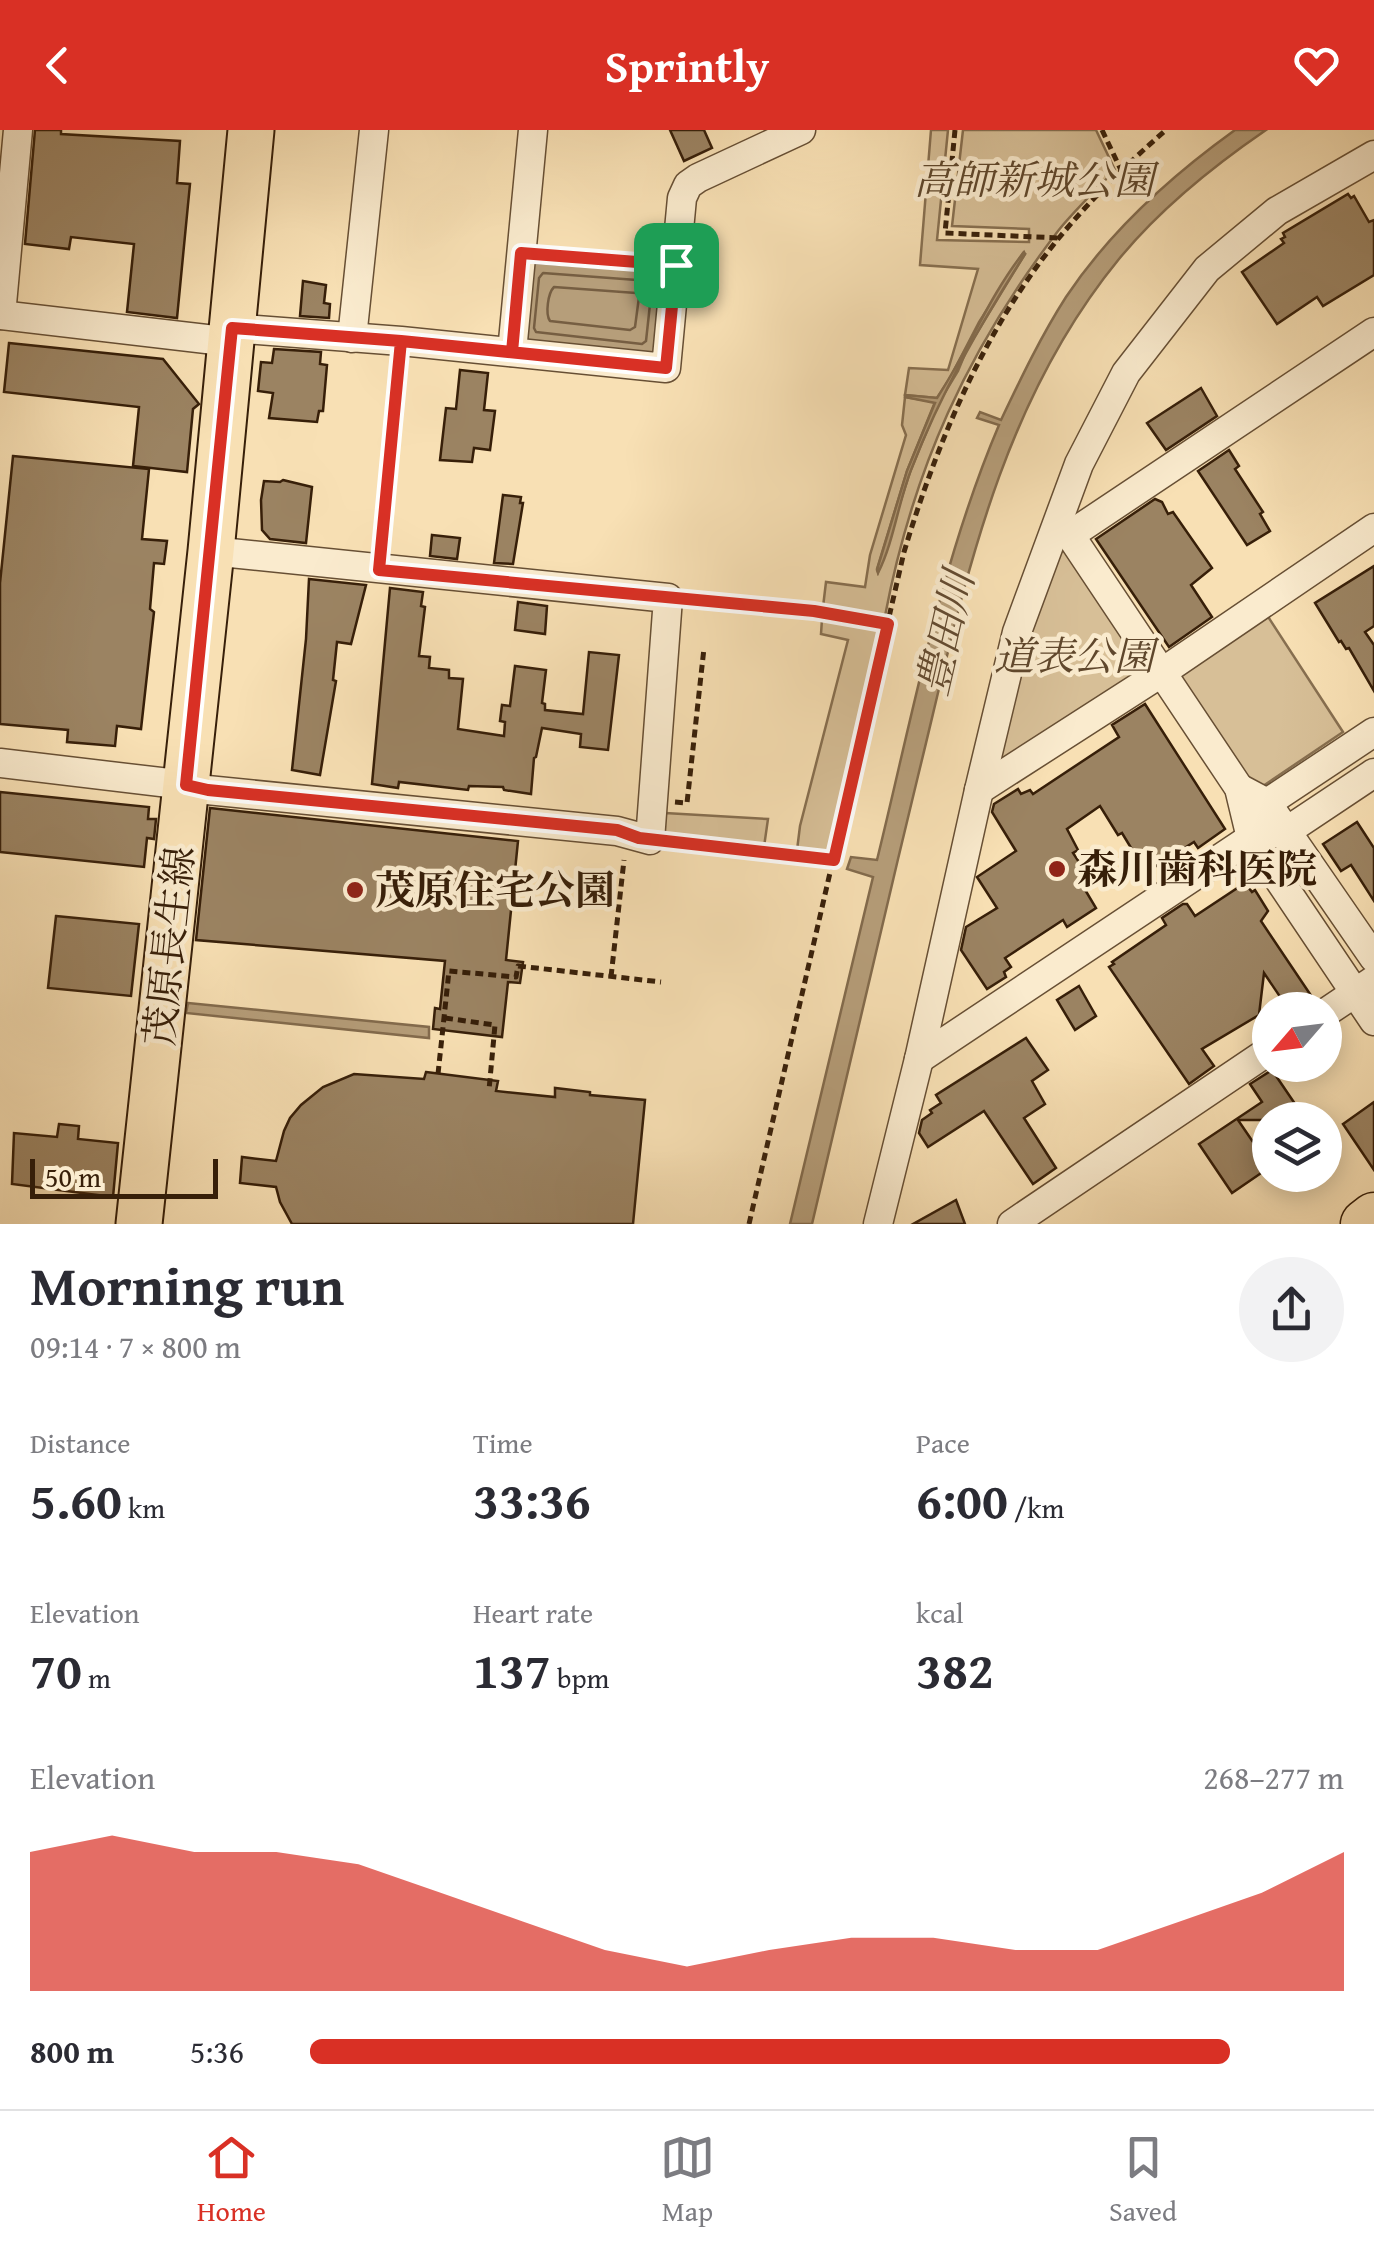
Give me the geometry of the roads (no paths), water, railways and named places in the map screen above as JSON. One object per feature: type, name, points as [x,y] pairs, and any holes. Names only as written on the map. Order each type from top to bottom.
[{"type":"highway","points":[[1365,1224],[1374,1217]]},
{"type":"main road","name":"茂原長生線","points":[[139,1224],[251,130]]},
{"type":"street","points":[[18,130],[0,315],[232,335],[401,341],[666,368],[682,198],[688,185],[801,130]]},
{"type":"street","points":[[352,338],[374,130]]},
{"type":"street","points":[[512,352],[533,130]]},
{"type":"street","points":[[878,1224],[1018,632],[1065,528],[1079,464],[1126,373],[1207,269],[1277,211],[1372,161]]},
{"type":"street","points":[[1065,528],[1374,332]]},
{"type":"street","points":[[1065,528],[1239,788],[1251,838],[1364,986],[1374,1022]]},
{"type":"street","points":[[979,790],[1374,528]]},
{"type":"street","points":[[0,763],[208,790],[617,830],[650,840],[668,598],[211,550]]},
{"type":"street","points":[[1251,838],[1267,803],[1374,732]]},
{"type":"street","points":[[919,1059],[1251,838],[1287,831],[1374,773]]},
{"type":"street","points":[[1239,788],[1267,803],[1374,958]]},
{"type":"street","points":[[1342,1001],[1364,986]]},
{"type":"street","points":[[1025,1220],[1252,1062]]},
{"type":"lane","points":[[379,570],[401,341]]},
{"type":"water","name":"豊田川","points":[[1235,130],[1266,130],[1188,190],[1119,259],[1077,317],[1042,377],[1013,440],[989,505],[951,639],[812,1224],[790,1224],[873,877],[847,869],[851,857],[877,860],[944,585],[999,425],[977,418],[980,412],[1001,420],[1057,312],[1083,273],[1122,227],[1188,166]]},
{"type":"water","points":[[1024,252],[935,414],[911,470],[878,573],[907,471],[935,403],[905,395],[937,398]]},
{"type":"water","points":[[535,263],[657,271],[663,278],[656,355],[530,343],[523,333],[530,266]]},
{"type":"water","points":[[188,1003],[429,1027],[429,1038],[186,1013]]},
{"type":"place","name":"森川歯科医院","points":[[1057,869]]},
{"type":"place","name":"茂原住宅公園","points":[[355,890]]},
{"type":"park label","name":"高師新城公園","points":[[1034,180]]},
{"type":"park label","name":"道表公園","points":[[1074,656]]}]
